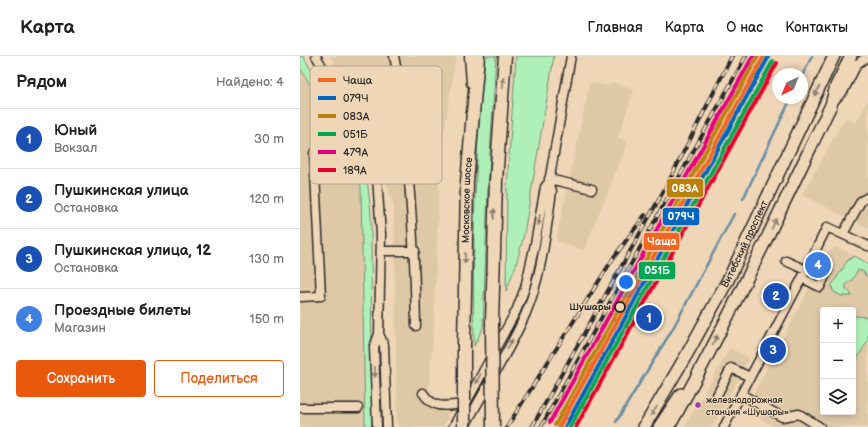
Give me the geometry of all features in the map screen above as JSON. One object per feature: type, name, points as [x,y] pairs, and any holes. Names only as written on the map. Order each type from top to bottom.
[{"type":"highway","name":"Московское шоссе","points":[[464,427],[467,182],[478,56]]},
{"type":"highway","points":[[493,427],[492,323],[496,181],[505,56]]},
{"type":"main road","name":"Витебский проспект","points":[[644,427],[688,354],[728,278],[834,56]]},
{"type":"main road","name":"Витебский проспект","points":[[669,427],[739,295],[831,105],[836,86],[851,56]]},
{"type":"main road","points":[[659,427],[672,406],[696,374]]},
{"type":"street","points":[[316,56],[322,66]]},
{"type":"street","points":[[394,56],[396,66]]},
{"type":"street","points":[[469,56],[473,107]]},
{"type":"street","points":[[453,427],[516,311],[525,288],[534,251],[545,187],[549,180],[571,56]]},
{"type":"street","points":[[831,105],[844,90],[857,64],[868,56]]},
{"type":"street","points":[[549,180],[592,189]]},
{"type":"street","points":[[464,427],[516,333],[533,293],[538,275],[552,191],[549,180]]},
{"type":"street","points":[[300,297],[321,296],[316,184]]},
{"type":"street","points":[[377,427],[374,346],[379,334],[381,251],[380,205],[378,184]]},
{"type":"street","points":[[410,184],[415,251],[416,326]]},
{"type":"street","points":[[844,234],[861,201],[868,197]]},
{"type":"street","points":[[724,427],[827,227],[868,246]]},
{"type":"street","points":[[381,251],[415,251]]},
{"type":"street","points":[[786,261],[820,287],[828,270]]},
{"type":"street","points":[[379,334],[384,345],[388,427]]},
{"type":"street","points":[[717,395],[731,368],[750,377]]},
{"type":"street","points":[[423,393],[428,400],[436,406],[465,404]]},
{"type":"street","points":[[741,394],[782,417],[799,414],[820,427]]},
{"type":"street","points":[[300,408],[358,408]]},
{"type":"shaded area","points":[[331,56],[456,56],[442,145],[442,66],[336,66]]},
{"type":"shaded area","points":[[300,68],[310,85],[310,184],[360,184],[361,187],[365,427],[300,427]]},
{"type":"shaded area","points":[[590,82],[609,86],[612,82],[634,89],[618,138],[628,142],[584,250],[556,241]]},
{"type":"shaded area","points":[[868,100],[868,228],[802,195],[845,118],[856,123]]},
{"type":"shaded area","points":[[387,184],[439,184],[434,325],[429,389],[437,399],[449,399],[448,420],[442,427],[400,427],[397,423],[394,206]]},
{"type":"shaded area","points":[[836,247],[868,263],[868,427],[775,427],[745,410],[829,251]]},
{"type":"shaded area","points":[[730,348],[749,358],[713,427],[685,427]]},
{"type":"green space","points":[[300,56],[303,56],[310,68],[310,85],[300,68]]},
{"type":"green space","points":[[485,56],[496,56],[488,187],[483,328],[474,346],[473,273],[475,201]]},
{"type":"green space","points":[[516,56],[554,56],[524,234],[516,265],[506,291],[507,185]]},
{"type":"green space","points":[[360,184],[368,184],[371,214],[372,427],[365,427]]},
{"type":"green space","points":[[855,256],[868,264],[868,278],[864,272],[858,270],[852,280],[846,284],[846,289],[852,296],[841,296],[833,291],[832,285],[848,260]]},
{"type":"green space","points":[[856,316],[868,317],[868,340],[856,361]]},
{"type":"waterway","points":[[806,68],[812,56]]},
{"type":"waterway","points":[[743,199],[788,104]]},
{"type":"waterway","points":[[616,422],[672,330],[734,214]]},
{"type":"railway","points":[[532,427],[668,183],[732,56]]},
{"type":"railway","points":[[541,427],[746,56]]},
{"type":"railway","points":[[507,427],[614,257],[645,215]]},
{"type":"transit line","name":"479А","points":[[550,422],[753,56]]},
{"type":"transit line","name":"083А","points":[[555,425],[758,56]]},
{"type":"transit line","name":"Чаща","points":[[559,427],[764,56]]},
{"type":"transit line","name":"079Ч","points":[[565,427],[768,58]]},
{"type":"transit line","name":"051Б","points":[[570,427],[773,61]]},
{"type":"transit line","name":"189А","points":[[576,427],[777,63]]},
{"type":"place","name":"Проездные билеты","points":[[818,265]]},
{"type":"place","name":"Пушкинская улица","points":[[776,296]]},
{"type":"place","name":"Шушары","points":[[620,307]]},
{"type":"place","name":"Юный","points":[[649,318]]},
{"type":"place","name":"Пушкинская улица, 12","points":[[773,350]]},
{"type":"place","name":"железнодорожная станция «Шушары»","points":[[698,405]]}]
